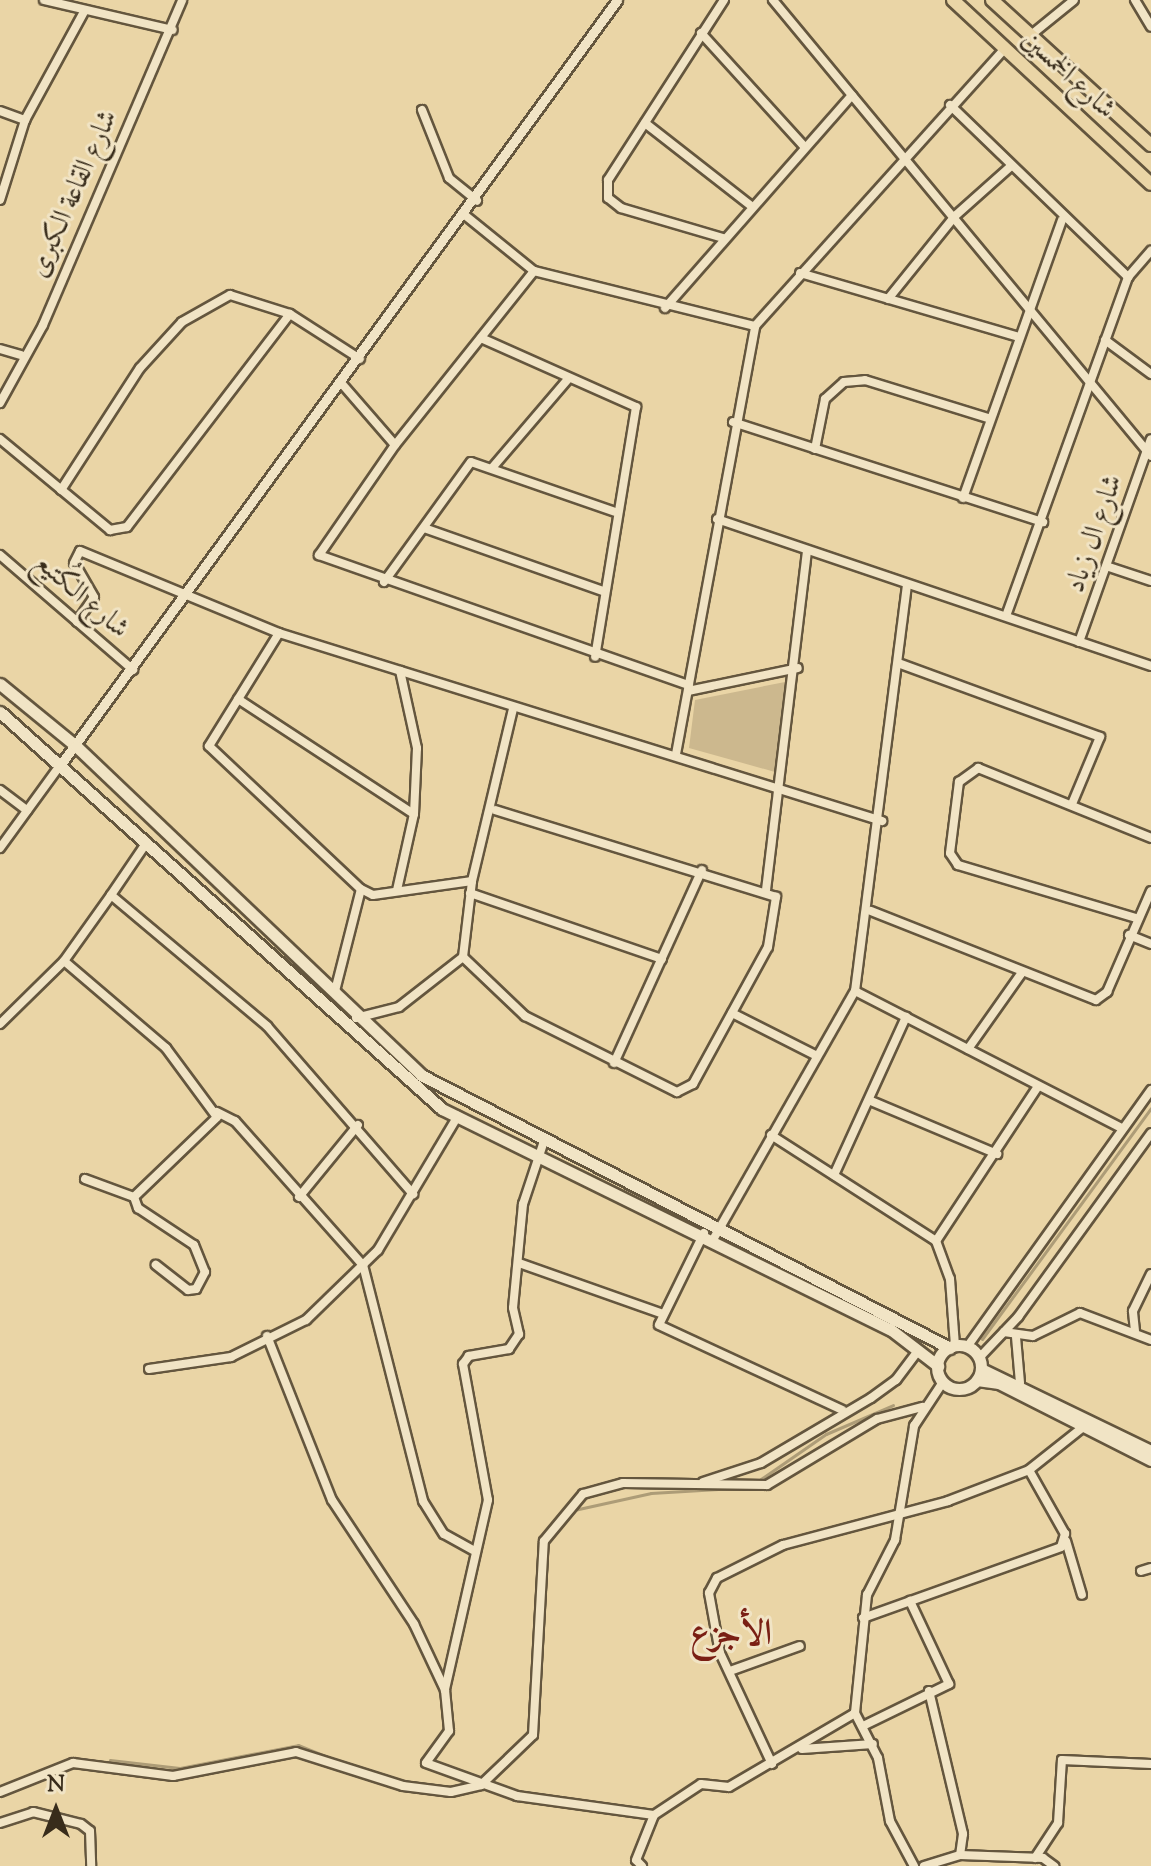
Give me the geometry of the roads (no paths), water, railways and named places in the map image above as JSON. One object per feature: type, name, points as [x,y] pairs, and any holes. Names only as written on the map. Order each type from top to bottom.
[{"type":"main road","name":"شارع الخمسين","points":[[953,0],[1151,184]]},
{"type":"main road","name":"شارع الخمسين","points":[[993,1],[1151,145]]},
{"type":"main road","points":[[0,684],[76,746],[441,1089],[722,1225],[957,1347],[999,1383],[1151,1460]]},
{"type":"main road","points":[[0,712],[350,1024],[413,1086],[458,1116],[540,1151],[709,1235],[918,1351],[938,1366],[943,1382],[958,1389],[979,1369]]},
{"type":"main road","points":[[938,1366],[957,1347]]},
{"type":"main road","points":[[979,1369],[1020,1383],[1151,1451]]},
{"type":"street","points":[[44,0],[84,12],[173,30]]},
{"type":"street","name":"شارع القاعة الكبرى","points":[[0,403],[21,355],[43,325],[173,30],[182,0]]},
{"type":"street","points":[[0,848],[477,201],[617,0]]},
{"type":"street","points":[[723,238],[608,198],[608,180],[724,0]]},
{"type":"street","points":[[773,0],[903,157],[1029,301],[1149,453]]},
{"type":"street","points":[[1031,35],[1074,0]]},
{"type":"street","points":[[1135,0],[1151,27]]},
{"type":"street","points":[[0,200],[25,120],[84,12]]},
{"type":"street","points":[[701,33],[803,145]]},
{"type":"street","points":[[676,754],[733,422],[755,326],[903,157],[1004,49]]},
{"type":"street","points":[[665,308],[750,205],[852,95]]},
{"type":"street","points":[[950,105],[1062,220],[1128,277]]},
{"type":"street","points":[[422,110],[449,178],[477,201]]},
{"type":"street","points":[[0,111],[25,120]]},
{"type":"street","points":[[645,123],[750,205]]},
{"type":"street","points":[[888,299],[955,216],[1010,167]]},
{"type":"street","points":[[466,216],[534,271],[665,308],[755,326]]},
{"type":"street","points":[[963,498],[1016,336],[1062,220]]},
{"type":"street","points":[[1006,616],[1043,522],[1090,378],[1128,277],[1151,251]]},
{"type":"street","points":[[534,271],[395,445],[319,555],[384,582],[688,688],[798,668]]},
{"type":"street","points":[[800,273],[1016,336]]},
{"type":"street","points":[[61,490],[140,368],[182,322],[237,293],[290,314],[361,359]]},
{"type":"street","points":[[0,439],[110,530],[127,527],[290,314]]},
{"type":"street","points":[[481,338],[636,407],[615,512],[595,657]]},
{"type":"street","points":[[1105,340],[1151,374]]},
{"type":"street","points":[[0,349],[21,355]]},
{"type":"street","points":[[492,468],[568,379]]},
{"type":"street","points":[[815,449],[825,399],[844,382],[865,380],[988,418]]},
{"type":"street","points":[[343,385],[395,445]]},
{"type":"street","points":[[733,422],[1043,522]]},
{"type":"street","name":"شارع ال زياد","points":[[1079,642],[1109,567],[1149,453],[1151,439]]},
{"type":"street","points":[[384,582],[471,462],[615,512]]},
{"type":"street","points":[[717,519],[1151,666]]},
{"type":"street","points":[[424,528],[603,591]]},
{"type":"street","points":[[766,890],[798,668],[807,550]]},
{"type":"street","points":[[77,622],[94,597],[74,563],[80,551],[279,633],[513,709],[676,754],[882,821]]},
{"type":"street","name":"شارع الكُتيع","points":[[0,555],[133,670]]},
{"type":"street","points":[[1109,567],[1151,581]]},
{"type":"street","points":[[660,1313],[709,1235],[722,1225],[855,991],[871,911],[907,585]]},
{"type":"street","points":[[279,633],[209,746],[361,889],[397,890],[472,881]]},
{"type":"street","points":[[898,663],[1100,737],[1072,804]]},
{"type":"street","points":[[397,890],[414,814],[417,748],[400,671]]},
{"type":"street","points":[[238,699],[414,814]]},
{"type":"street","points":[[350,1024],[361,1015],[399,1007],[463,957],[472,881],[495,810],[513,709]]},
{"type":"street","points":[[1136,918],[958,865],[950,853],[959,782],[978,768],[1151,838]]},
{"type":"street","points":[[0,790],[27,810]]},
{"type":"street","points":[[463,957],[525,1016],[614,1063],[687,1090],[732,1013],[778,919],[776,897],[766,890],[495,810]]},
{"type":"street","points":[[0,1024],[64,961],[147,842]]},
{"type":"street","points":[[614,1063],[702,870]]},
{"type":"street","points":[[335,991],[361,889]]},
{"type":"street","points":[[871,911],[1021,974],[1096,1000],[1107,992],[1136,918],[1151,891]]},
{"type":"street","points":[[470,893],[662,959]]},
{"type":"street","points":[[111,895],[267,1026],[358,1125],[413,1194]]},
{"type":"street","points":[[1129,935],[1151,944]]},
{"type":"street","points":[[64,961],[129,1011],[217,1112],[235,1121],[299,1197],[363,1265],[423,1501],[444,1534],[473,1550]]},
{"type":"street","points":[[968,1049],[1021,974]]},
{"type":"street","points":[[855,991],[1037,1088],[1123,1129]]},
{"type":"street","points":[[732,1013],[817,1056]]},
{"type":"street","points":[[834,1175],[871,1101],[906,1017]]},
{"type":"street","points":[[936,1241],[997,1154],[1037,1088]]},
{"type":"street","points":[[957,1347],[1151,1090]]},
{"type":"street","points":[[871,1101],[997,1154]]},
{"type":"street","points":[[134,1197],[217,1112]]},
{"type":"street","points":[[149,1369],[205,1364],[306,1320],[363,1265],[413,1194],[458,1116]]},
{"type":"street","points":[[299,1197],[358,1125]]},
{"type":"street","points":[[979,1369],[1151,1133]]},
{"type":"street","points":[[771,1135],[936,1241],[950,1279],[957,1347]]},
{"type":"street","points":[[545,1138],[523,1204],[513,1308],[519,1334],[509,1349],[469,1356],[463,1364],[488,1500],[473,1550],[445,1690],[449,1731],[426,1763],[481,1785],[654,1815]]},
{"type":"street","points":[[85,1179],[134,1197],[138,1208],[194,1245],[205,1272],[196,1289],[188,1290],[156,1265]]},
{"type":"street","points":[[519,1263],[660,1313]]},
{"type":"street","points":[[1135,1331],[1133,1311],[1151,1274]]},
{"type":"street","points":[[660,1313],[667,1333],[842,1410]]},
{"type":"street","points":[[1004,1332],[1016,1337],[1080,1313],[1135,1331],[1151,1340]]},
{"type":"street","points":[[267,1336],[332,1500],[403,1606],[445,1690]]},
{"type":"street","points":[[1016,1337],[1020,1383]]},
{"type":"street","points":[[703,1483],[761,1463],[842,1410],[896,1380],[918,1351]]},
{"type":"street","points":[[914,1866],[890,1821],[873,1744],[855,1713],[863,1618],[901,1514],[922,1407],[943,1382]]},
{"type":"street","points":[[0,1792],[73,1763],[173,1776],[296,1752],[403,1786],[451,1792],[481,1785],[533,1735],[544,1541],[553,1521],[583,1494],[623,1483],[767,1485],[877,1419],[922,1407]]},
{"type":"street","points":[[772,1764],[730,1671],[710,1607],[717,1578],[783,1545],[901,1514],[1029,1470],[1083,1427]]},
{"type":"street","points":[[1029,1470],[1066,1541],[1082,1595]]},
{"type":"street","points":[[863,1618],[1066,1541]]},
{"type":"street","points":[[1141,1571],[1151,1568]]},
{"type":"street","points":[[863,1726],[950,1678],[910,1601]]},
{"type":"street","points":[[730,1671],[800,1646]]},
{"type":"street","points":[[929,1691],[963,1834],[960,1855]]},
{"type":"street","points":[[636,1864],[654,1815],[701,1784],[729,1787],[802,1749],[855,1713]]},
{"type":"street","points":[[802,1749],[873,1744]]},
{"type":"street","points":[[1035,1858],[1058,1823],[1062,1760],[1151,1764]]},
{"type":"street","points":[[0,1823],[33,1812],[81,1824],[90,1831],[91,1866]]},
{"type":"street","points":[[924,1866],[960,1855],[1035,1858],[1054,1866]]},
{"type":"waterway","points":[[982,1339],[1151,1108]]},
{"type":"waterway","points":[[758,1481],[826,1434],[893,1405]]},
{"type":"waterway","points":[[574,1510],[651,1493],[735,1488]]},
{"type":"waterway","points":[[524,1739],[531,1724]]},
{"type":"waterway","points":[[110,1760],[180,1768],[298,1745],[332,1759]]},
{"type":"waterway","points":[[476,1780],[490,1772]]},
{"type":"district","name":"الأجزع","points":[[731,1636]]}]
